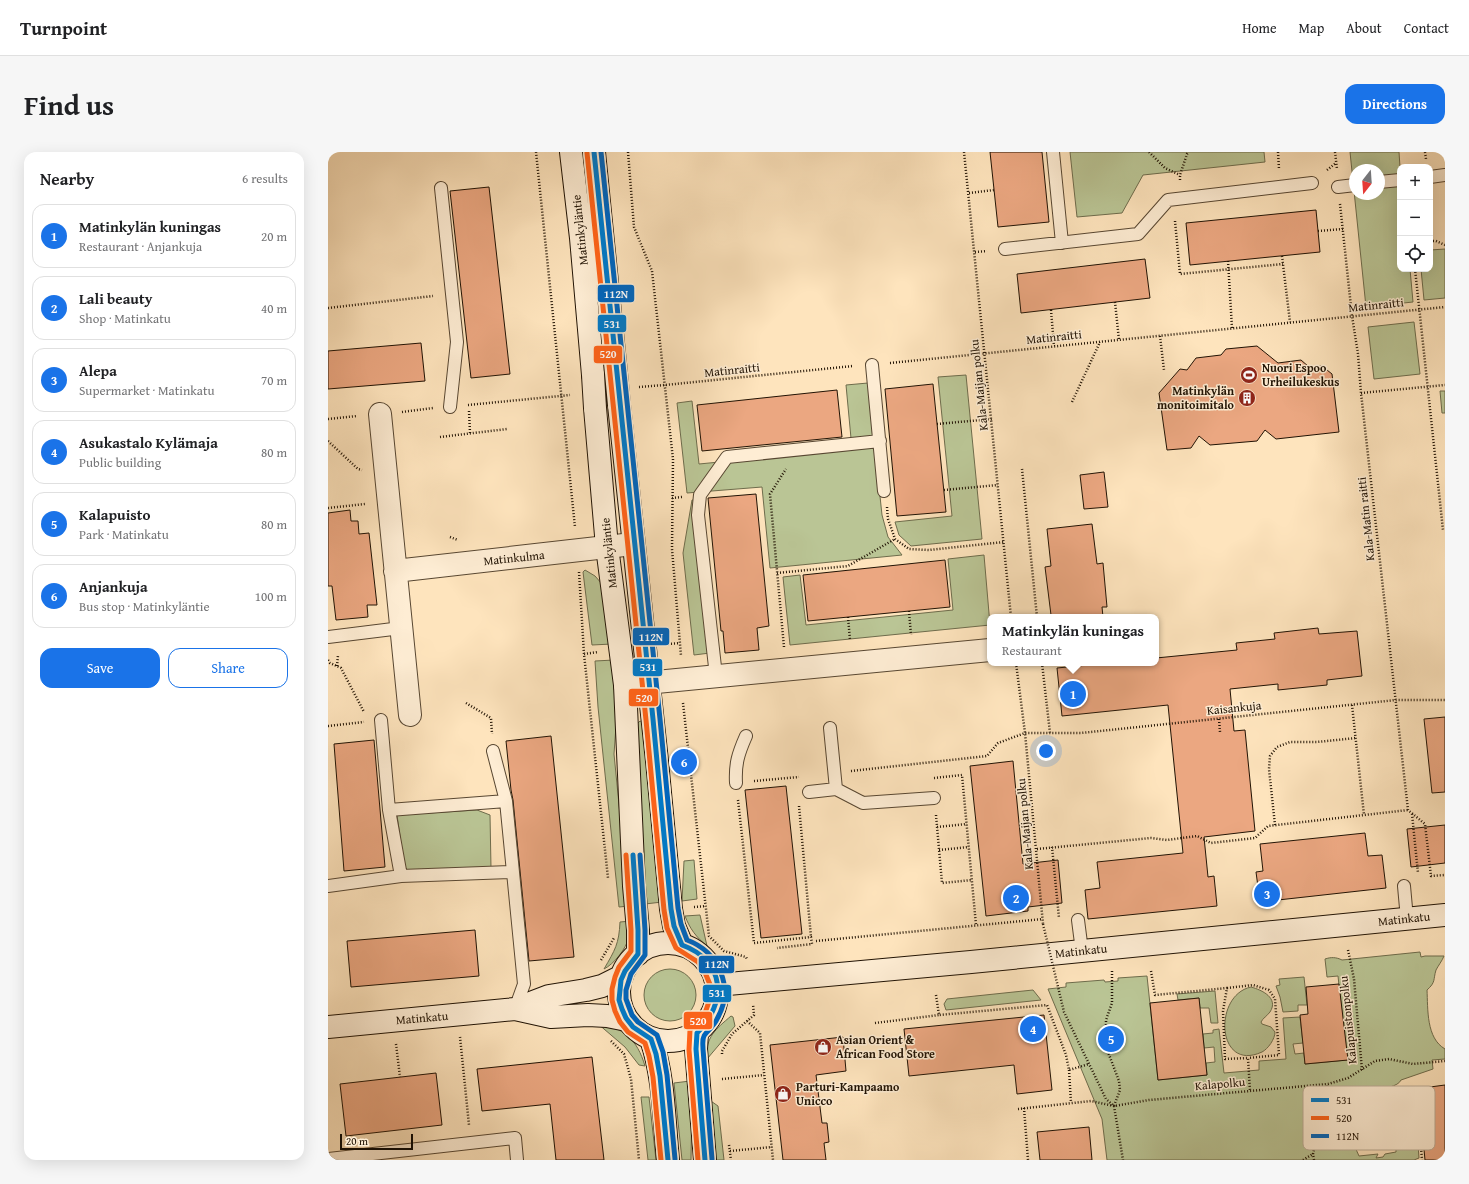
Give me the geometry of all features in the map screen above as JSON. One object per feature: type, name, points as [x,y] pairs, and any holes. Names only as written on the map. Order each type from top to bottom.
[{"type":"main road","name":"Matinkyläntie","points":[[572,152],[581,238],[607,547],[625,685],[638,954]]},
{"type":"main road","name":"Matinkyläntie","points":[[594,152],[671,909],[674,926],[682,945]]},
{"type":"main road","points":[[380,414],[410,715]]},
{"type":"main road","name":"Matinkulma","points":[[395,571],[633,544]]},
{"type":"main road","points":[[625,685],[987,650]]},
{"type":"main road","name":"Matinkatu","points":[[717,985],[1445,915]]},
{"type":"main road","points":[[660,944],[682,945],[694,950],[702,956],[710,965],[715,974],[718,994],[714,1012],[707,1024],[696,1033],[679,1041],[669,1042],[651,1039],[634,1028],[627,1020],[622,1010],[619,998],[619,987],[622,976],[626,968],[638,954],[648,947],[660,944]]},
{"type":"main road","name":"Matinkatu","points":[[328,1027],[515,1009],[550,996],[602,986],[622,976]]},
{"type":"main road","name":"Matinkatu","points":[[515,1009],[550,1017],[588,1015],[606,1016],[627,1020]]},
{"type":"main road","points":[[696,1033],[705,1160]]},
{"type":"main road","points":[[651,1039],[660,1076],[668,1160]]},
{"type":"lane","points":[[1053,152],[1062,243]]},
{"type":"lane","points":[[1433,176],[1445,175]]},
{"type":"lane","points":[[1385,181],[1397,180]]},
{"type":"lane","points":[[1005,249],[1138,234],[1168,200],[1312,184]]},
{"type":"lane","points":[[1338,187],[1349,186]]},
{"type":"lane","points":[[441,188],[456,342],[450,407]]},
{"type":"lane","points":[[872,365],[884,491]]},
{"type":"lane","points":[[716,676],[698,515],[700,495],[727,457],[880,441]]},
{"type":"lane","points":[[328,637],[401,628]]},
{"type":"lane","points":[[380,720],[389,810],[401,876]]},
{"type":"lane","points":[[830,728],[836,789]]},
{"type":"lane","points":[[736,783],[735,769],[739,753],[746,736]]},
{"type":"lane","points":[[493,750],[506,801],[524,984],[515,1009]]},
{"type":"lane","points":[[809,792],[836,789],[863,803],[934,798]]},
{"type":"lane","points":[[389,810],[506,801]]},
{"type":"lane","points":[[328,886],[401,876],[512,872]]},
{"type":"lane","points":[[1404,886],[1407,919]]},
{"type":"lane","points":[[1078,920],[1082,951]]},
{"type":"lane","points":[[328,1159],[424,1154],[471,1143],[515,1138],[517,1160]]},
{"type":"path","points":[[628,152],[634,227],[652,271],[673,459],[672,549],[683,705],[709,936],[724,951],[746,957],[754,1015],[732,1034],[722,1052],[721,1057]]},
{"type":"path","name":"Kala-Maijan polku","points":[[964,152],[1011,614]]},
{"type":"path","points":[[1149,152],[1165,168],[1180,174]]},
{"type":"path","points":[[1189,152],[1180,174],[1178,199],[1180,274],[1283,264]]},
{"type":"path","points":[[1278,152],[1279,170]]},
{"type":"path","name":"Kala-Matin raitti","points":[[1335,152],[1408,810]]},
{"type":"path","points":[[969,193],[994,190]]},
{"type":"path","points":[[1318,231],[1343,229]]},
{"type":"path","points":[[1433,241],[1445,245]]},
{"type":"path","points":[[1282,256],[1290,322]]},
{"type":"path","points":[[1228,261],[1232,328]]},
{"type":"path","points":[[1415,272],[1443,530]]},
{"type":"path","points":[[328,308],[452,294]]},
{"type":"path","points":[[1115,302],[1119,340]]},
{"type":"path","name":"Matinraitti","points":[[636,387],[665,386],[1445,307]]},
{"type":"path","points":[[1051,310],[1054,346]]},
{"type":"path","points":[[1160,336],[1164,370]]},
{"type":"path","points":[[1072,402],[1100,342]]},
{"type":"path","points":[[1362,393],[1445,385]]},
{"type":"path","points":[[469,418],[470,434]]},
{"type":"path","points":[[937,424],[992,419]]},
{"type":"path","points":[[440,437],[507,429]]},
{"type":"path","points":[[328,440],[358,469],[364,471]]},
{"type":"path","points":[[786,669],[770,494],[798,450]]},
{"type":"path","points":[[1022,469],[1037,614]]},
{"type":"path","points":[[944,490],[998,485]]},
{"type":"path","points":[[884,491],[888,519],[895,538],[909,549],[929,550],[1004,542]]},
{"type":"path","points":[[328,508],[368,503]]},
{"type":"path","points":[[777,573],[848,566],[895,538]]},
{"type":"path","points":[[328,660],[330,663],[341,668],[365,715]]},
{"type":"path","name":"Kala-Maijan polku","points":[[1016,666],[1026,733],[1044,924],[1064,1012],[1106,1099],[1114,1106],[1123,1160]]},
{"type":"path","points":[[1042,666],[1050,733]]},
{"type":"path","name":"Kaisankuja","points":[[736,783],[987,756],[998,743],[1026,733],[1081,733],[1396,700],[1445,700]]},
{"type":"path","points":[[466,703],[491,718],[493,750]]},
{"type":"path","points":[[1352,705],[1364,816]]},
{"type":"path","points":[[1219,719],[1220,732]]},
{"type":"path","points":[[1275,825],[1269,768],[1270,756],[1277,747],[1290,742],[1317,742],[1356,738]]},
{"type":"path","points":[[684,762],[689,761]]},
{"type":"path","points":[[972,880],[942,883],[932,778],[962,775],[966,824],[969,847],[972,880],[976,925]]},
{"type":"path","points":[[736,783],[754,943],[811,937]]},
{"type":"path","points":[[777,948],[812,944],[799,803]]},
{"type":"path","points":[[1037,849],[1151,838],[1167,840],[1197,836],[1211,843],[1255,838],[1268,826],[1408,810],[1425,824],[1431,876],[1445,875]]},
{"type":"path","points":[[1412,814],[1417,866]]},
{"type":"path","points":[[937,826],[966,824]]},
{"type":"path","points":[[939,850],[969,847]]},
{"type":"path","points":[[1052,847],[1058,915]]},
{"type":"path","points":[[816,941],[1043,919]]},
{"type":"path","name":"Kalapuistonpolku","points":[[1328,1084],[1348,1078],[1362,1070],[1354,979],[1348,950]]},
{"type":"path","points":[[1151,971],[1155,995],[1253,985],[1269,990],[1275,999],[1279,1055],[1225,1060],[1223,1011],[1227,988]]},
{"type":"path","points":[[1018,1109],[1092,1102],[1114,1106],[1120,1090],[1119,1081],[1108,1052],[1106,1029],[1106,1020],[1112,1003],[1113,976]]},
{"type":"path","points":[[936,995],[939,1015]]},
{"type":"path","points":[[875,1023],[939,1015],[1047,1005],[1066,1055],[1069,1070],[1071,1103]]},
{"type":"path","points":[[747,1021],[760,1034],[773,1160]]},
{"type":"path","points":[[460,1032],[471,1143]]},
{"type":"path","points":[[607,1037],[624,1054],[631,1079],[639,1160]]},
{"type":"path","points":[[396,1040],[400,1077]]},
{"type":"path","points":[[1248,1058],[1250,1091]]},
{"type":"path","points":[[1362,1070],[1375,1061],[1389,1060],[1413,1064],[1445,1061]]},
{"type":"path","points":[[1069,1070],[1090,1064]]},
{"type":"path","points":[[722,1079],[764,1075]]},
{"type":"path","name":"Kalapolku","points":[[1306,1086],[1328,1084]]},
{"type":"path","name":"Kalapolku","points":[[1114,1106],[1149,1100],[1303,1086]]},
{"type":"path","points":[[1024,1108],[1028,1160]]},
{"type":"path","points":[[730,1151],[772,1147]]},
{"type":"path","points":[[1314,1150],[1314,1160]]},
{"type":"path","points":[[1421,1150],[1422,1160]]},
{"type":"path","points":[[1302,1160],[1313,1154]]},
{"type":"green space","points":[[1070,152],[1264,152],[1265,162],[1143,175],[1122,213],[1077,217]]},
{"type":"green space","points":[[1350,152],[1399,152],[1400,164],[1397,164],[1397,272],[1410,272],[1413,302],[1366,307],[1355,200],[1385,200],[1385,164],[1351,164]]},
{"type":"green space","points":[[1445,249],[1445,298],[1424,300],[1421,272],[1433,272],[1433,250]]},
{"type":"green space","points":[[1414,322],[1420,374],[1374,379],[1368,327]]},
{"type":"green space","points":[[966,375],[982,539],[911,546],[899,535],[895,522],[952,516],[938,377]]},
{"type":"green space","points":[[868,383],[882,515],[888,537],[902,555],[770,568],[762,487],[687,493],[677,403],[692,401],[699,464],[852,449],[846,385]]},
{"type":"green space","points":[[1440,391],[1445,391],[1445,413],[1442,413]]},
{"type":"green space","points":[[692,500],[697,500],[710,653],[694,655],[683,553]]},
{"type":"green space","points":[[984,555],[989,614],[987,614],[987,625],[790,645],[783,577],[800,575],[806,625],[953,610],[948,559]]},
{"type":"green space","points":[[585,570],[595,576],[602,584],[612,644],[592,645],[583,572]]},
{"type":"green space","points":[[614,660],[617,712],[614,754],[629,906],[619,907],[598,707],[595,661]]},
{"type":"green space","points":[[640,721],[642,722],[662,902],[645,904],[637,724]]},
{"type":"green space","points":[[477,810],[490,815],[491,868],[405,872],[397,815]]},
{"type":"green space","points":[[694,860],[697,899],[682,901],[684,861]]},
{"type":"green space","points":[[700,915],[707,946],[694,932],[685,916]]},
{"type":"green space","points":[[631,921],[629,937],[625,946],[616,960],[604,969],[616,947],[619,936],[620,922]]},
{"type":"green space","points":[[1420,952],[1421,957],[1444,956],[1436,970],[1433,983],[1427,990],[1428,1014],[1431,1031],[1434,1038],[1445,1049],[1445,1059],[1432,1060],[1433,1069],[1401,1080],[1394,1086],[1303,1086],[1303,1150],[1356,1150],[1359,1156],[1378,1154],[1376,1158],[1383,1157],[1385,1154],[1396,1152],[1396,1150],[1418,1150],[1419,1158],[1414,1160],[1107,1160],[1102,1119],[1048,989],[1066,987],[1066,983],[1104,980],[1105,982],[1118,981],[1118,978],[1147,976],[1158,1080],[1207,1075],[1206,1063],[1215,1062],[1214,1047],[1204,1048],[1203,1034],[1213,1033],[1213,1030],[1219,1029],[1224,1073],[1259,1070],[1259,1061],[1286,1059],[1283,1018],[1300,1017],[1303,1043],[1293,1044],[1295,1054],[1304,1053],[1305,1064],[1347,1060],[1338,976],[1327,977],[1325,959],[1338,958],[1342,960]]},
{"type":"green space","points":[[665,969],[675,969],[685,973],[692,980],[696,990],[696,1000],[692,1010],[685,1017],[675,1021],[665,1021],[655,1017],[648,1010],[644,1000],[644,990],[648,980],[655,973]]},
{"type":"green space","points":[[1304,977],[1307,1005],[1298,1005],[1298,1011],[1283,1012],[1276,986],[1280,985],[1279,979]]},
{"type":"green space","points":[[1251,987],[1260,990],[1271,999],[1272,1007],[1270,1012],[1261,1022],[1262,1024],[1271,1027],[1275,1032],[1275,1035],[1269,1046],[1264,1051],[1247,1056],[1236,1052],[1228,1043],[1225,1030],[1226,1017],[1230,1003],[1239,993]]},
{"type":"green space","points":[[1033,990],[1041,1000],[946,1010],[944,1004],[947,999]]},
{"type":"green space","points":[[1215,991],[1218,1023],[1211,1023],[1209,1008],[1200,1008],[1199,998],[1178,1000],[1177,994]]},
{"type":"green space","points":[[731,1016],[733,1017],[735,1026],[707,1059],[710,1039],[716,1030]]},
{"type":"green space","points":[[597,1023],[615,1028],[628,1036],[638,1049],[645,1066],[639,1065],[625,1047]]},
{"type":"green space","points":[[690,1081],[692,1097],[691,1160],[682,1160],[674,1083]]},
{"type":"green space","points":[[641,1097],[649,1097],[656,1160],[648,1160]]},
{"type":"green space","points":[[708,1099],[718,1106],[724,1160],[715,1160]]},
{"type":"building","points":[[990,152],[1042,152],[1049,222],[998,227]]},
{"type":"building","points":[[489,187],[510,374],[471,378],[450,191]]},
{"type":"building","points":[[1316,210],[1320,252],[1190,265],[1186,223]]},
{"type":"building","points":[[1145,259],[1150,298],[1021,313],[1017,274]]},
{"type":"building","points":[[421,343],[425,381],[328,389],[328,351]]},
{"type":"building","name":"Matinkylän monitoimitalo","points":[[1257,346],[1278,363],[1301,360],[1309,367],[1322,366],[1332,374],[1339,432],[1276,439],[1265,430],[1257,441],[1210,445],[1199,436],[1191,448],[1167,450],[1159,393],[1180,369],[1187,370],[1196,358],[1221,355],[1226,349]]},
{"type":"building","points":[[933,384],[946,512],[897,516],[885,389]]},
{"type":"building","points":[[837,390],[842,437],[702,451],[697,405]]},
{"type":"building","points":[[1104,472],[1108,507],[1084,509],[1080,475]]},
{"type":"building","points":[[756,494],[769,626],[757,628],[759,650],[725,653],[723,631],[721,631],[708,498]]},
{"type":"building","points":[[350,510],[351,521],[358,521],[359,534],[369,533],[377,605],[367,605],[368,617],[336,620],[332,586],[328,586],[328,513]]},
{"type":"building","points":[[1092,524],[1097,564],[1103,563],[1107,607],[1102,607],[1103,614],[1051,614],[1045,567],[1051,566],[1047,529]]},
{"type":"building","points":[[945,560],[950,607],[808,621],[803,575]]},
{"type":"building","points":[[1318,628],[1319,634],[1357,631],[1362,676],[1327,680],[1327,685],[1278,690],[1278,684],[1230,689],[1234,731],[1245,730],[1255,831],[1204,837],[1208,877],[1214,876],[1217,906],[1088,919],[1085,890],[1100,888],[1097,862],[1183,853],[1168,705],[1062,716],[1057,668],[1077,666],[1159,666],[1159,658],[1237,650],[1236,643],[1275,639],[1274,633]]},
{"type":"building","points":[[1445,717],[1445,792],[1432,793],[1424,719]]},
{"type":"building","points":[[551,736],[574,957],[529,961],[506,741]]},
{"type":"building","points":[[374,740],[385,867],[344,871],[334,744]]},
{"type":"building","points":[[1013,761],[1023,864],[1058,860],[1062,903],[1028,907],[1028,911],[986,916],[970,766]]},
{"type":"building","points":[[786,786],[802,934],[761,938],[745,790]]},
{"type":"building","points":[[1445,825],[1445,863],[1411,867],[1407,829]]},
{"type":"building","points":[[1365,833],[1368,856],[1382,855],[1386,888],[1260,902],[1256,872],[1263,871],[1260,844]]},
{"type":"building","points":[[475,930],[479,976],[351,987],[347,941]]},
{"type":"building","points":[[1339,984],[1348,1060],[1305,1064],[1300,1015],[1308,1014],[1306,987]]},
{"type":"building","points":[[1199,998],[1207,1075],[1158,1080],[1150,1003]]},
{"type":"building","points":[[1044,1015],[1052,1090],[1017,1094],[1014,1065],[909,1076],[904,1029]]},
{"type":"building","points":[[843,1037],[846,1071],[816,1075],[822,1123],[827,1123],[829,1142],[824,1143],[826,1160],[783,1160],[770,1045]]},
{"type":"building","points":[[592,1057],[604,1160],[556,1160],[550,1104],[482,1111],[477,1069]]},
{"type":"building","points":[[436,1073],[442,1125],[346,1136],[340,1084]]},
{"type":"building","points":[[1445,1085],[1445,1160],[1425,1160],[1424,1150],[1435,1150],[1435,1086]]},
{"type":"building","points":[[1089,1127],[1092,1160],[1040,1160],[1037,1132]]},
{"type":"transit line","name":"531","points":[[594,152],[653,719],[671,909],[674,926],[682,945],[696,952],[707,961],[714,972],[717,983],[717,996],[714,1008],[707,1021],[697,1033],[696,1049],[705,1160]]},
{"type":"transit line","name":"112N","points":[[601,152],[660,719],[678,908],[681,924],[687,940],[708,953],[721,972],[724,984],[722,1007],[716,1021],[703,1038],[712,1159]]},
{"type":"transit line","name":"520","points":[[587,153],[646,720],[664,910],[667,928],[676,948],[698,962],[704,970],[711,987],[711,996],[705,1013],[690,1030],[689,1050],[698,1160]]},
{"type":"transit line","name":"520","points":[[626,855],[631,951],[619,967],[615,977],[612,989],[612,1000],[620,1022],[628,1032],[645,1043],[649,1056],[653,1077],[661,1160]]},
{"type":"transit line","name":"531","points":[[633,855],[638,930],[638,954],[625,971],[621,980],[619,1000],[626,1018],[633,1027],[651,1039],[656,1054],[660,1076],[668,1160]]},
{"type":"transit line","name":"112N","points":[[640,855],[645,930],[645,955],[631,974],[626,990],[626,999],[632,1015],[638,1022],[657,1035],[663,1052],[667,1075],[675,1159]]},
{"type":"place","name":"Nuori Espoo Urheilukeskus","points":[[1249,375]]},
{"type":"place","name":"Matinkylän monitoimitalo","points":[[1247,398]]},
{"type":"place","name":"Matinkylän kuningas","points":[[1073,694]]},
{"type":"place","name":"Anjankuja","points":[[684,762]]},
{"type":"place","name":"Alepa","points":[[1267,894]]},
{"type":"place","name":"Lali beauty","points":[[1016,898]]},
{"type":"place","name":"Asukastalo Kylämaja","points":[[1033,1029]]},
{"type":"place","name":"Kalapuisto","points":[[1111,1039]]},
{"type":"place","name":"Asian Orient & African Food Store","points":[[823,1047]]},
{"type":"place","name":"Parturi-Kampaamo Unicco","points":[[783,1094]]}]
